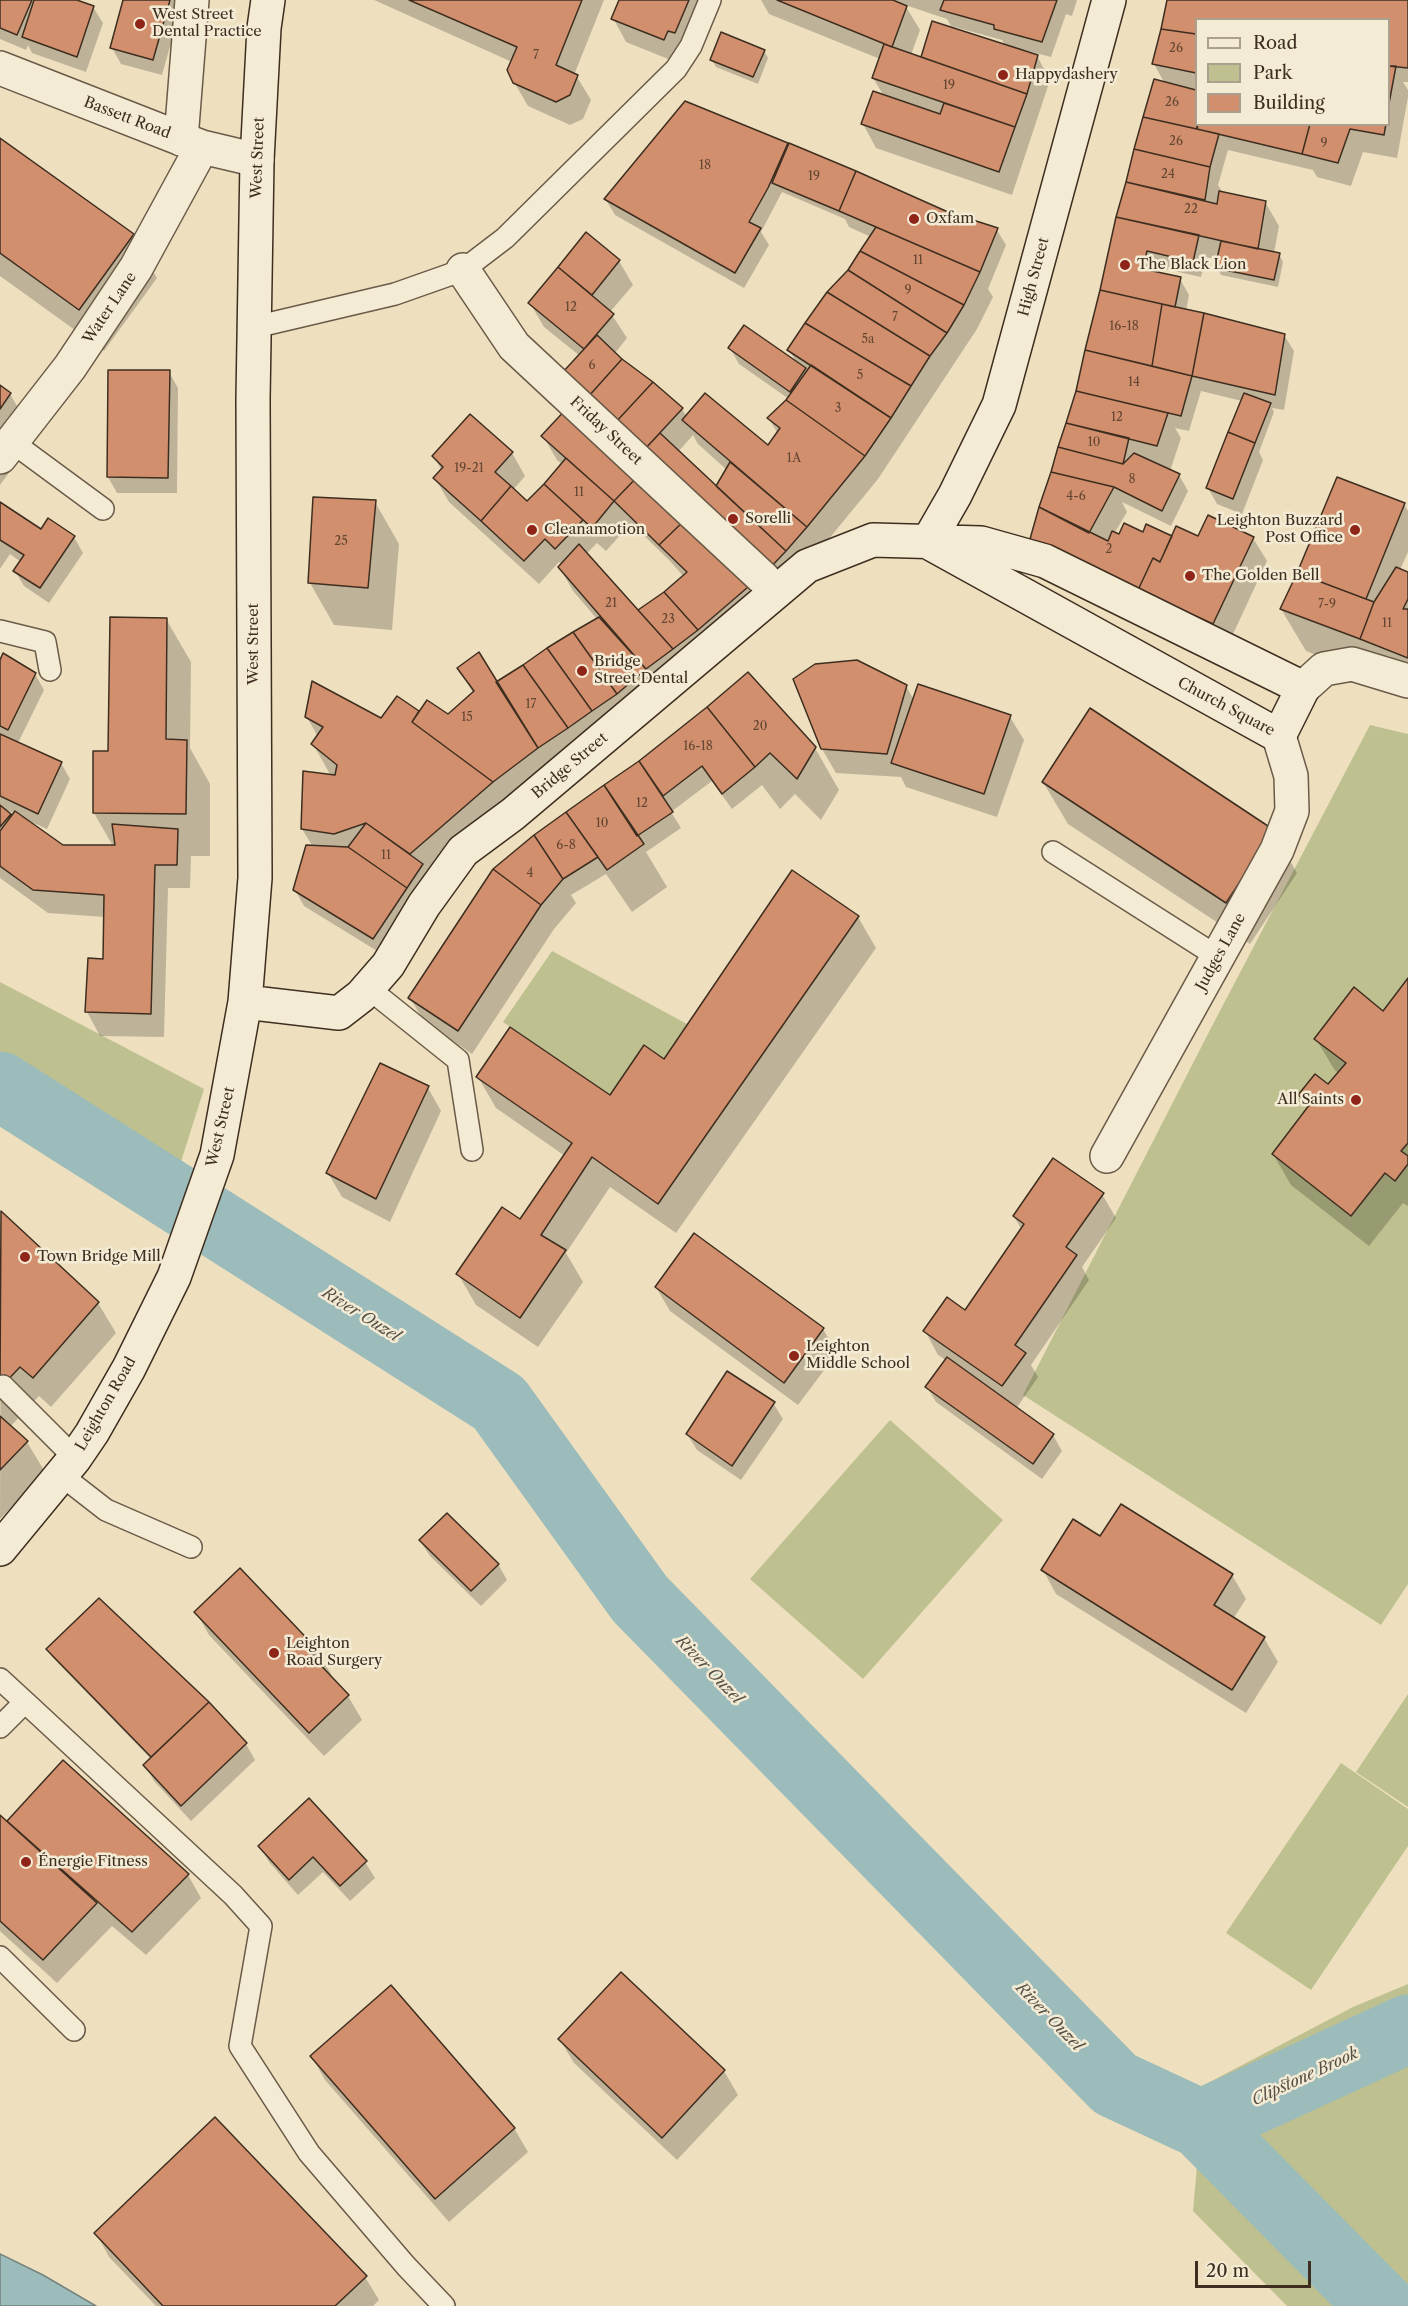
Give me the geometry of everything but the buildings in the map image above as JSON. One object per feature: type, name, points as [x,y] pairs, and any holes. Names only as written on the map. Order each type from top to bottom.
[{"type":"street","points":[[191,143],[192,0]]},
{"type":"street","name":"West Street","points":[[174,1277],[217,1155],[245,1002],[255,878],[254,399],[257,160],[264,28],[268,0]]},
{"type":"street","name":"High Street","points":[[928,542],[955,495],[999,405],[1109,0]]},
{"type":"street","name":"Bassett Road","points":[[0,68],[191,143],[257,160]]},
{"type":"street","name":"Water Lane","points":[[6,449],[70,368],[136,268],[191,143]]},
{"type":"street","name":"Friday Street","points":[[463,270],[514,346],[764,579]]},
{"type":"street","name":"Bridge Street","points":[[245,1002],[339,1013],[368,988],[388,965],[424,905],[463,851],[513,814],[807,566],[873,540],[928,542]]},
{"type":"street","points":[[928,542],[981,543],[1045,561],[1303,688],[1324,669],[1352,664],[1408,681]]},
{"type":"street","name":"Church Square","points":[[928,542],[1279,736],[1303,688]]},
{"type":"street","name":"Judges Lane","points":[[1107,1156],[1278,850],[1292,811],[1291,776],[1279,736]]},
{"type":"street","name":"Leighton Road","points":[[0,1549],[68,1466],[112,1400],[174,1277]]},
{"type":"lane","points":[[255,327],[395,294],[463,270],[505,237],[676,69],[691,45],[710,0]]},
{"type":"lane","points":[[6,449],[103,509]]},
{"type":"lane","points":[[0,632],[45,642],[50,670]]},
{"type":"lane","points":[[1053,852],[1218,957]]},
{"type":"lane","points":[[368,988],[458,1060],[472,1150]]},
{"type":"lane","points":[[3,1386],[106,1510],[191,1547]]},
{"type":"lane","points":[[0,1679],[233,1894],[261,1926],[240,2046],[309,2153],[406,2266],[444,2306]]},
{"type":"lane","points":[[0,1727],[25,1702]]},
{"type":"lane","points":[[0,1957],[74,2030]]},
{"type":"green space","points":[[1370,725],[1408,734],[1408,1584],[1381,1625],[1023,1395],[1212,1026]]},
{"type":"green space","points":[[552,951],[687,1024],[664,1059],[644,1046],[610,1095],[503,1022]]},
{"type":"green space","points":[[0,982],[204,1089],[172,1190],[0,1080]]},
{"type":"green space","points":[[890,1420],[1003,1520],[863,1679],[750,1579]]},
{"type":"green space","points":[[1408,1694],[1408,1807],[1356,1772]]},
{"type":"green space","points":[[1341,1763],[1408,1809],[1408,1846],[1311,1990],[1226,1933]]},
{"type":"green space","points":[[1408,1984],[1408,2306],[1287,2306],[1193,2211],[1204,2085],[1353,2007]]},
{"type":"water","points":[[0,2254],[43,2275],[96,2306],[0,2306]]},
{"type":"waterway","name":"River Ouzel","points":[[0,1086],[499,1403],[640,1599],[1115,2084],[1201,2124],[1381,2306]]},
{"type":"waterway","name":"Clipstone Brook","points":[[1201,2124],[1408,2029]]},
{"type":"place","name":"West Street Dental Practice","points":[[140,24]]},
{"type":"place","name":"Happydashery","points":[[1003,75]]},
{"type":"place","name":"Oxfam","points":[[914,219]]},
{"type":"place","name":"The Black Lion","points":[[1125,265]]},
{"type":"place","name":"Sorelli","points":[[733,519]]},
{"type":"place","name":"Cleanamotion","points":[[532,530]]},
{"type":"place","name":"Leighton Buzzard Post Office","points":[[1355,530]]},
{"type":"place","name":"The Golden Bell","points":[[1190,576]]},
{"type":"place","name":"Bridge Street Dental","points":[[582,671]]},
{"type":"place","name":"All Saints","points":[[1356,1100]]},
{"type":"place","name":"Town Bridge Mill","points":[[25,1257]]},
{"type":"place","name":"Leighton Middle School","points":[[794,1356]]},
{"type":"place","name":"Leighton Road Surgery","points":[[274,1653]]},
{"type":"place","name":"Énergie Fitness","points":[[26,1862]]}]
